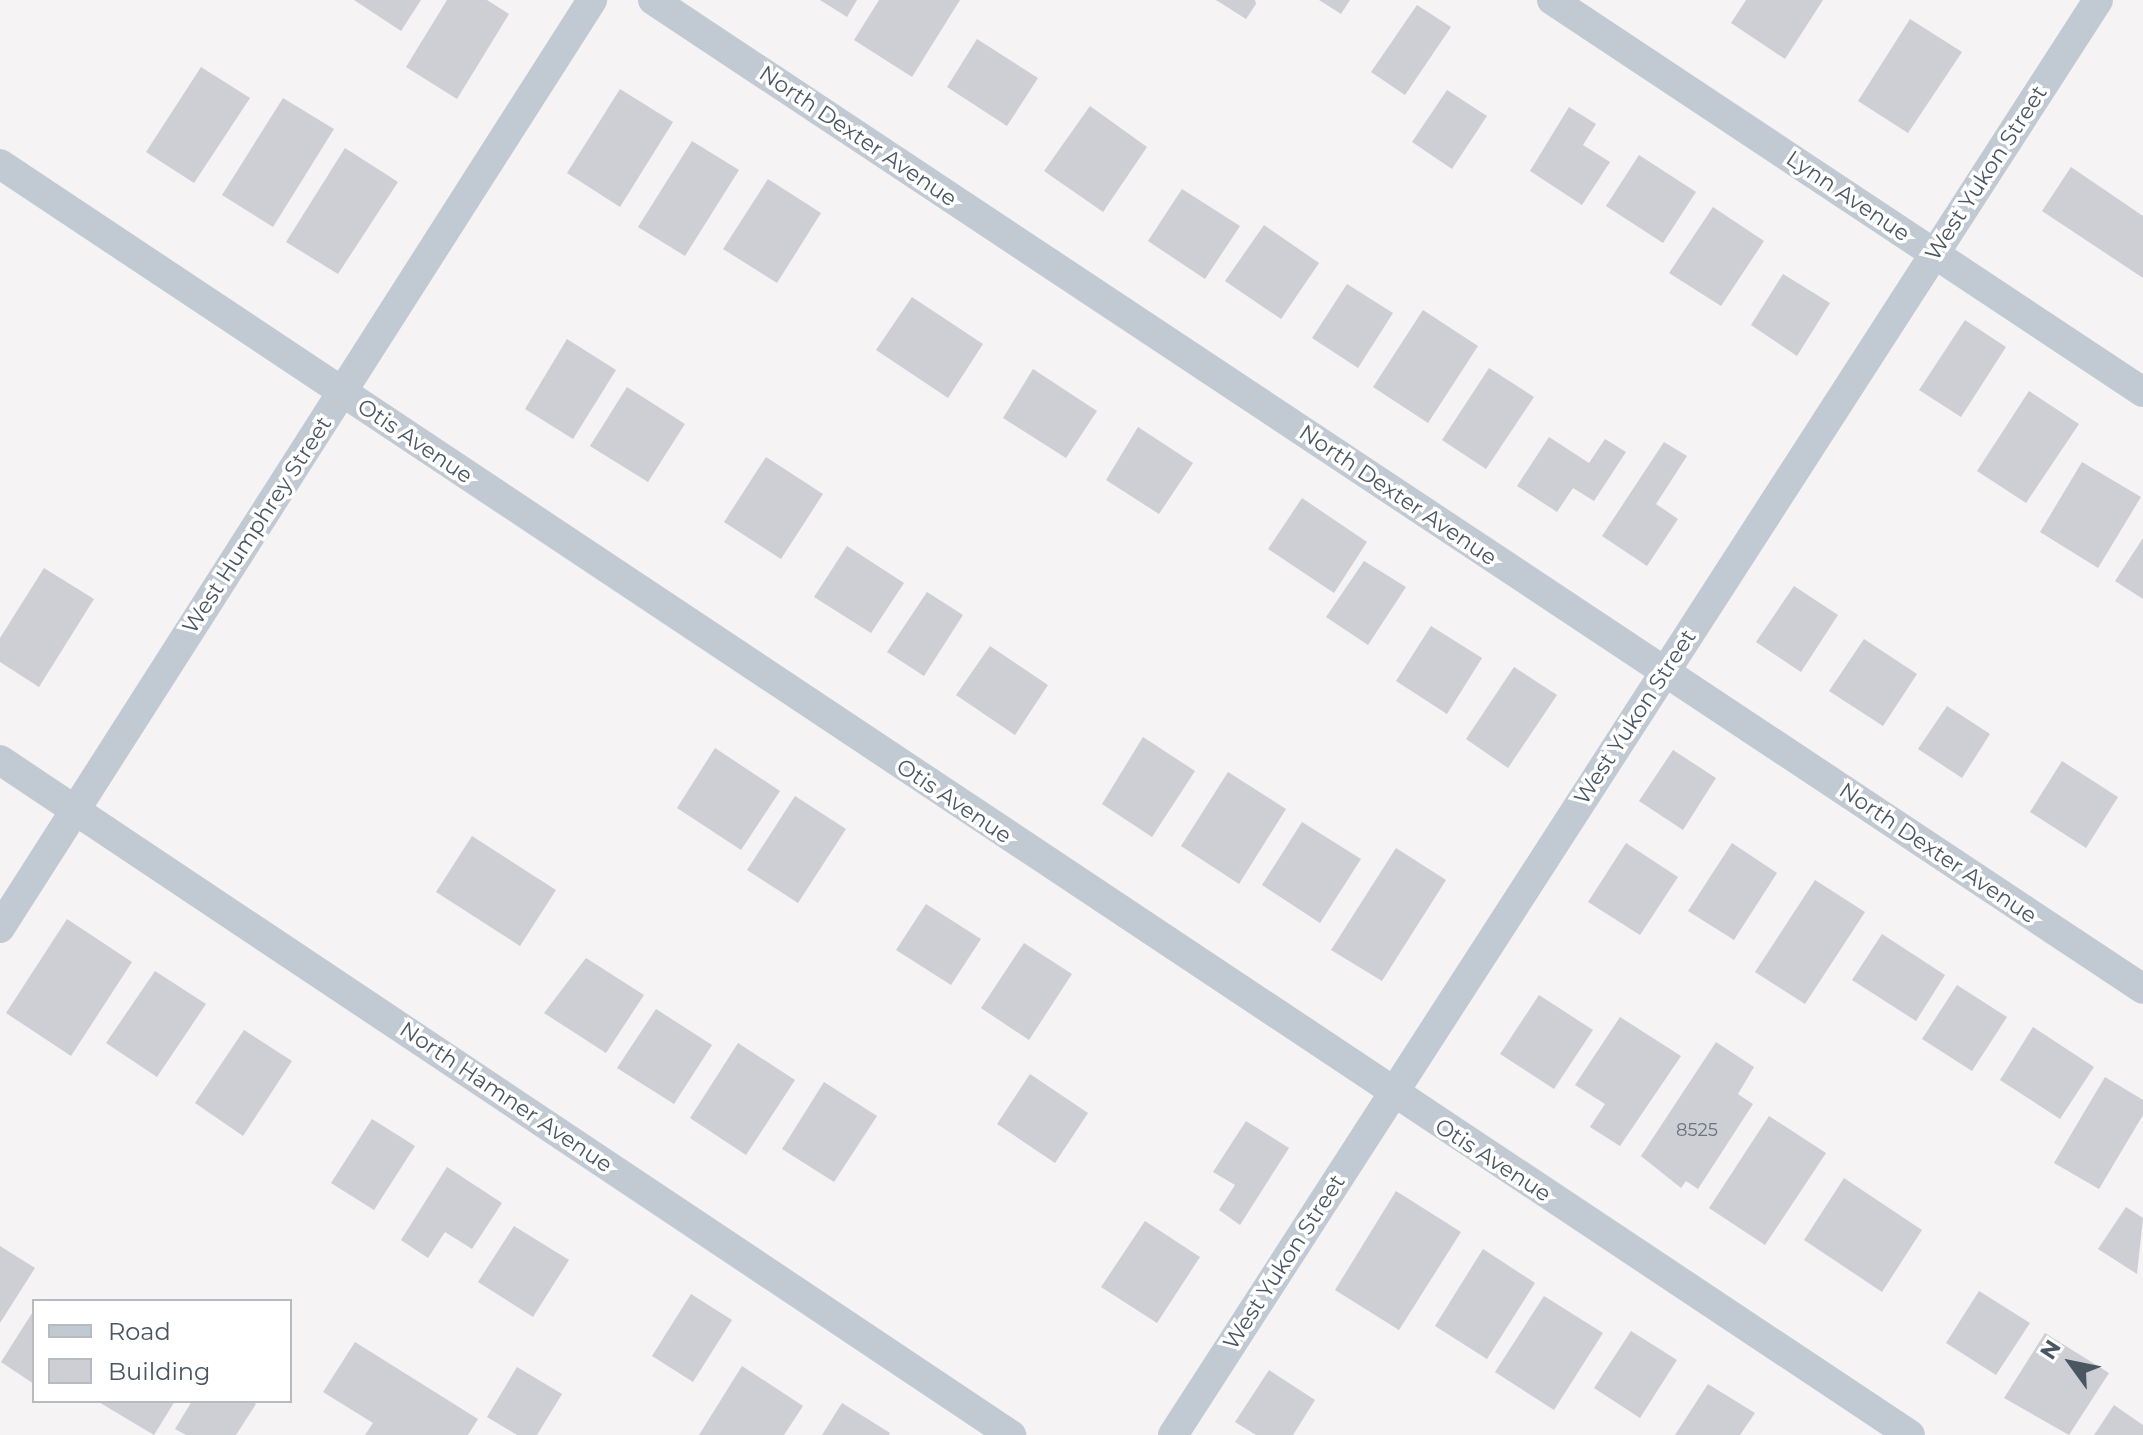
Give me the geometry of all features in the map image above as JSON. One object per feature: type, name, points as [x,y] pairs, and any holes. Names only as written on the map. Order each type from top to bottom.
[{"type":"street","name":"West Humphrey Street","points":[[0,928],[592,0]]},
{"type":"street","name":"North Dexter Avenue","points":[[653,0],[2143,989]]},
{"type":"street","name":"Lynn Avenue","points":[[1552,0],[2143,392]]},
{"type":"street","name":"West Yukon Street","points":[[1173,1435],[2098,0]]},
{"type":"street","name":"Otis Avenue","points":[[0,164],[1391,1093],[1910,1435]]},
{"type":"street","name":"North Hamner Avenue","points":[[0,760],[1011,1435]]},
{"type":"building","points":[[354,0],[421,0],[401,31]]},
{"type":"building","points":[[447,0],[487,0],[509,14],[457,99],[406,67]]},
{"type":"building","points":[[820,0],[857,0],[847,17]]},
{"type":"building","points":[[879,0],[960,0],[912,77],[854,40]]},
{"type":"building","points":[[1216,0],[1255,0],[1256,4],[1246,19]]},
{"type":"building","points":[[1319,0],[1350,0],[1341,14]]},
{"type":"building","points":[[1746,0],[1823,0],[1785,59],[1731,23]]},
{"type":"building","points":[[1417,5],[1451,27],[1405,95],[1371,72]]},
{"type":"building","points":[[1910,19],[1962,52],[1908,133],[1858,101]]},
{"type":"building","points":[[977,39],[1038,78],[1007,126],[947,87]]},
{"type":"building","points":[[201,67],[250,98],[194,183],[146,152]]},
{"type":"building","points":[[620,89],[673,122],[620,207],[567,173]]},
{"type":"building","points":[[1447,90],[1487,116],[1452,169],[1412,142]]},
{"type":"building","points":[[283,98],[334,129],[273,227],[222,195]]},
{"type":"building","points":[[1090,106],[1147,147],[1103,212],[1044,171]]},
{"type":"building","points":[[1569,107],[1596,124],[1583,145],[1610,162],[1582,205],[1530,171]]},
{"type":"building","points":[[692,141],[739,170],[685,256],[638,227]]},
{"type":"building","points":[[345,148],[398,182],[338,274],[286,242]]},
{"type":"building","points":[[1639,155],[1696,192],[1663,243],[1606,206]]},
{"type":"building","points":[[2071,167],[2143,216],[2143,278],[2042,211]]},
{"type":"building","points":[[768,179],[821,213],[777,283],[723,249]]},
{"type":"building","points":[[1182,189],[1240,226],[1205,279],[1148,241]]},
{"type":"building","points":[[1713,207],[1764,241],[1721,306],[1669,273]]},
{"type":"building","points":[[1264,225],[1319,263],[1281,319],[1225,281]]},
{"type":"building","points":[[1783,274],[1830,303],[1797,356],[1751,325]]},
{"type":"building","points":[[1347,284],[1393,313],[1358,368],[1312,338]]},
{"type":"building","points":[[912,297],[983,344],[948,398],[876,350]]},
{"type":"building","points":[[1423,310],[1478,346],[1428,423],[1373,387]]},
{"type":"building","points":[[1965,320],[2006,347],[1961,417],[1919,390]]},
{"type":"building","points":[[567,339],[616,370],[573,439],[525,409]]},
{"type":"building","points":[[1489,368],[1534,397],[1486,469],[1442,440]]},
{"type":"building","points":[[1033,369],[1097,411],[1066,458],[1003,418]]},
{"type":"building","points":[[627,387],[685,424],[648,482],[590,446]]},
{"type":"building","points":[[2029,391],[2079,424],[2026,503],[1977,471]]},
{"type":"building","points":[[1138,427],[1193,463],[1159,514],[1106,480]]},
{"type":"building","points":[[1549,437],[1589,463],[1605,439],[1626,452],[1594,501],[1573,488],[1557,512],[1517,486]]},
{"type":"building","points":[[1664,442],[1687,456],[1656,504],[1678,519],[1647,566],[1602,536]]},
{"type":"building","points":[[766,457],[823,494],[781,559],[724,522]]},
{"type":"building","points":[[2082,462],[2141,497],[2098,568],[2040,532]]},
{"type":"building","points":[[1302,498],[1367,542],[1334,593],[1268,549]]},
{"type":"building","points":[[2143,538],[2143,599],[2115,581]]},
{"type":"building","points":[[847,546],[904,583],[871,633],[814,597]]},
{"type":"building","points":[[1364,561],[1406,587],[1368,645],[1326,617]]},
{"type":"building","points":[[44,568],[94,599],[39,687],[0,662],[0,638]]},
{"type":"building","points":[[1794,586],[1838,615],[1801,672],[1756,642]]},
{"type":"building","points":[[927,592],[963,615],[924,676],[887,652]]},
{"type":"building","points":[[1431,626],[1482,658],[1447,714],[1396,681]]},
{"type":"building","points":[[1864,639],[1917,674],[1883,726],[1829,691]]},
{"type":"building","points":[[990,646],[1048,685],[1015,735],[956,695]]},
{"type":"building","points":[[1514,667],[1557,695],[1508,768],[1466,739]]},
{"type":"building","points":[[1947,706],[1990,734],[1962,778],[1918,749]]},
{"type":"building","points":[[1143,737],[1195,771],[1152,837],[1102,804]]},
{"type":"building","points":[[715,748],[780,791],[741,850],[677,808]]},
{"type":"building","points":[[1673,750],[1716,778],[1683,830],[1639,801]]},
{"type":"building","points":[[2062,761],[2118,797],[2086,848],[2030,812]]},
{"type":"building","points":[[1228,772],[1286,809],[1239,884],[1181,846]]},
{"type":"building","points":[[795,796],[846,829],[798,903],[747,870]]},
{"type":"building","points":[[1302,822],[1361,859],[1320,923],[1262,885]]},
{"type":"building","points":[[472,836],[556,890],[520,946],[436,892]]},
{"type":"building","points":[[1626,843],[1678,877],[1640,935],[1588,902]]},
{"type":"building","points":[[1732,843],[1777,873],[1734,940],[1688,911]]},
{"type":"building","points":[[1396,848],[1446,880],[1382,981],[1331,950]]},
{"type":"building","points":[[1815,880],[1865,912],[1805,1004],[1755,972]]},
{"type":"building","points":[[926,904],[981,939],[951,985],[896,950]]},
{"type":"building","points":[[67,919],[132,962],[71,1056],[6,1013]]},
{"type":"building","points":[[1882,934],[1945,975],[1916,1021],[1852,980]]},
{"type":"building","points":[[1024,943],[1072,974],[1029,1040],[981,1008]]},
{"type":"building","points":[[586,958],[644,995],[606,1053],[544,1013]]},
{"type":"building","points":[[155,971],[206,1004],[157,1077],[106,1043]]},
{"type":"building","points":[[1957,985],[2007,1017],[1972,1071],[1922,1039]]},
{"type":"building","points":[[1539,995],[1593,1030],[1554,1089],[1500,1054]]},
{"type":"building","points":[[656,1009],[712,1045],[674,1104],[617,1068]]},
{"type":"building","points":[[1620,1017],[1681,1056],[1620,1146],[1590,1127],[1605,1104],[1575,1085]]},
{"type":"building","points":[[2033,1027],[2094,1067],[2060,1119],[2000,1080]]},
{"type":"building","points":[[244,1030],[292,1061],[243,1136],[195,1103]]},
{"type":"building","points":[[1716,1042],[1754,1067],[1738,1094],[1753,1104],[1698,1189],[1686,1181],[1681,1188],[1641,1156]]},
{"type":"building","points":[[738,1043],[795,1080],[746,1155],[690,1118]]},
{"type":"building","points":[[1030,1074],[1088,1113],[1055,1163],[997,1124]]},
{"type":"building","points":[[2105,1077],[2143,1100],[2143,1115],[2099,1189],[2054,1163]]},
{"type":"building","points":[[824,1082],[877,1116],[834,1182],[782,1149]]},
{"type":"building","points":[[1769,1116],[1826,1153],[1765,1245],[1709,1208]]},
{"type":"building","points":[[372,1119],[415,1146],[374,1210],[331,1183]]},
{"type":"building","points":[[1246,1121],[1289,1148],[1240,1225],[1219,1210],[1235,1185],[1213,1172]]},
{"type":"building","points":[[447,1167],[502,1203],[472,1249],[445,1232],[428,1258],[401,1240]]},
{"type":"building","points":[[1844,1178],[1922,1230],[1882,1292],[1804,1240]]},
{"type":"building","points":[[1396,1191],[1461,1232],[1399,1330],[1335,1290]]},
{"type":"building","points":[[2126,1207],[2143,1218],[2137,1274],[2098,1249]]},
{"type":"building","points":[[1145,1221],[1200,1257],[1157,1323],[1101,1287]]},
{"type":"building","points":[[514,1226],[569,1260],[533,1317],[478,1282]]},
{"type":"building","points":[[0,1246],[35,1268],[0,1323]]},
{"type":"building","points":[[1483,1249],[1535,1283],[1487,1359],[1435,1326]]},
{"type":"building","points":[[1979,1291],[2030,1323],[1996,1375],[1946,1343]]},
{"type":"building","points":[[691,1294],[732,1320],[693,1382],[652,1356]]},
{"type":"building","points":[[1544,1296],[1603,1333],[1554,1410],[1495,1372]]},
{"type":"building","points":[[32,1313],[32,1383],[1,1362]]},
{"type":"building","points":[[1631,1331],[1677,1360],[1640,1418],[1594,1388]]},
{"type":"building","points":[[2045,1333],[2109,1373],[2069,1435],[2004,1398]]},
{"type":"building","points":[[355,1342],[478,1419],[468,1435],[365,1435],[373,1423],[323,1392]]},
{"type":"building","points":[[742,1366],[803,1406],[784,1435],[699,1435]]},
{"type":"building","points":[[517,1367],[562,1394],[537,1435],[517,1435],[487,1417]]},
{"type":"building","points":[[1269,1370],[1315,1400],[1293,1435],[1256,1435],[1235,1422]]},
{"type":"building","points":[[1708,1384],[1755,1413],[1740,1435],[1675,1435]]},
{"type":"building","points":[[100,1403],[174,1403],[154,1435]]},
{"type":"building","points":[[191,1403],[256,1404],[236,1435],[186,1435],[175,1429]]},
{"type":"building","points":[[842,1403],[890,1433],[889,1435],[822,1435]]},
{"type":"building","points":[[2114,1405],[2143,1425],[2143,1435],[2094,1435]]}]
